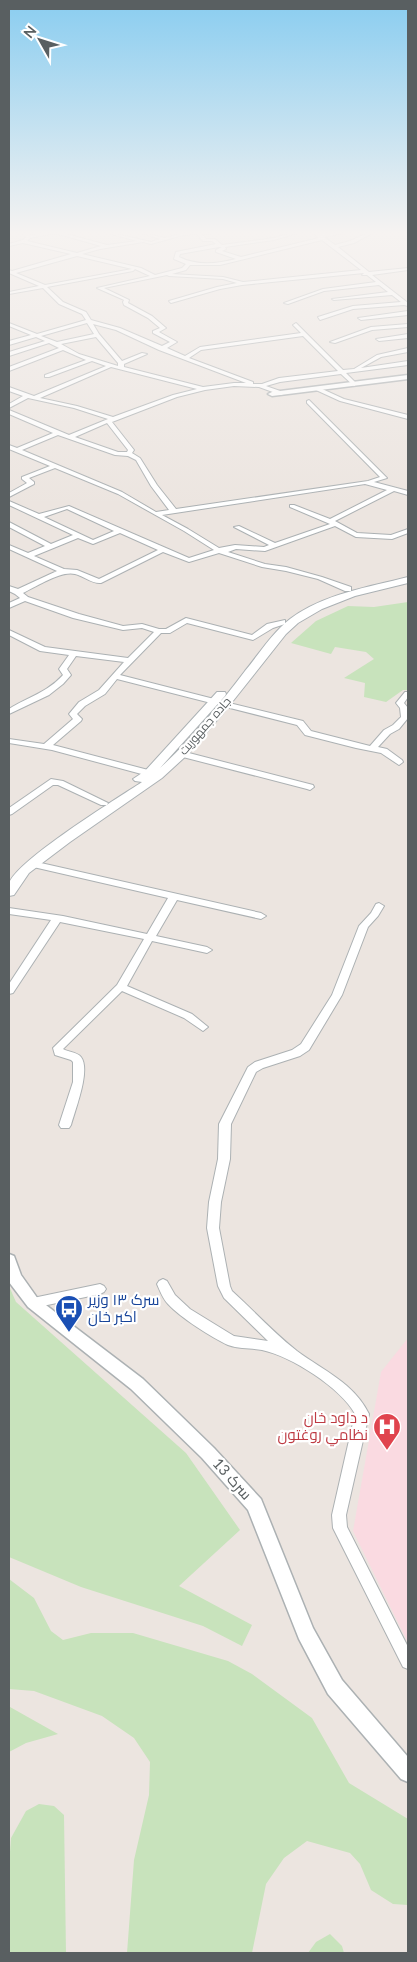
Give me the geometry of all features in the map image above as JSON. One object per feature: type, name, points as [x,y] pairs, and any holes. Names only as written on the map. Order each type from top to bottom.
[{"type":"main road","name":"جاده جمهوریت","points":[[9,892],[25,870],[32,864],[158,776],[182,754],[273,630],[282,622],[316,602],[348,589],[408,574]]},
{"type":"main road","name":"جاده جمهوریت","points":[[9,879],[19,865],[66,829],[149,773],[220,703],[282,632],[294,621],[318,607],[352,594],[408,580]]},
{"type":"street","points":[[9,324],[53,342],[77,355],[201,388]]},
{"type":"street","points":[[9,343],[35,334],[78,324]]},
{"type":"street","points":[[90,324],[121,366]]},
{"type":"street","points":[[98,324],[118,329],[162,349],[251,383],[264,385],[280,393]]},
{"type":"street","points":[[158,324],[163,328],[155,332],[174,342],[162,349]]},
{"type":"street","points":[[296,325],[345,372],[354,384]]},
{"type":"street","points":[[333,342],[371,329],[408,325]]},
{"type":"street","points":[[185,358],[200,349],[304,334]]},
{"type":"street","points":[[9,354],[53,342],[97,335]]},
{"type":"street","points":[[379,340],[408,336]]},
{"type":"street","points":[[9,369],[64,348]]},
{"type":"street","points":[[345,372],[379,356],[408,350]]},
{"type":"street","points":[[121,366],[144,354]]},
{"type":"street","points":[[47,376],[93,359]]},
{"type":"street","points":[[264,385],[279,380],[408,363]]},
{"type":"street","points":[[9,406],[112,365]]},
{"type":"street","points":[[272,394],[408,377]]},
{"type":"street","points":[[69,437],[201,388],[251,383]]},
{"type":"street","points":[[9,389],[30,397],[75,407],[112,421],[131,450],[129,454]]},
{"type":"street","points":[[318,389],[342,400],[408,417]]},
{"type":"street","points":[[155,514],[384,478],[309,402]]},
{"type":"street","points":[[9,412],[58,433],[117,454],[129,454],[138,459],[154,486],[173,510]]},
{"type":"street","points":[[17,450],[58,433]]},
{"type":"street","points":[[9,447],[120,493],[186,530],[217,550],[264,566],[286,569],[320,578],[348,589]]},
{"type":"street","points":[[9,494],[32,483],[24,478],[56,466]]},
{"type":"street","points":[[365,482],[408,493]]},
{"type":"street","points":[[40,516],[67,507],[189,560],[217,550],[236,547],[261,549],[275,546],[333,522],[393,489]]},
{"type":"street","points":[[9,502],[93,542],[121,530]]},
{"type":"street","points":[[292,506],[333,522],[356,535],[392,537],[408,531]]},
{"type":"street","points":[[9,524],[49,546]]},
{"type":"street","points":[[238,527],[275,546]]},
{"type":"street","points":[[27,556],[79,535]]},
{"type":"street","points":[[9,547],[63,571],[75,571],[99,582],[163,550]]},
{"type":"street","points":[[18,592],[63,571]]},
{"type":"street","points":[[9,588],[18,592],[25,599],[123,628],[142,626],[159,631],[167,631],[186,620],[253,638],[270,626],[282,622]]},
{"type":"street","points":[[9,606],[25,599]]},
{"type":"street","points":[[46,746],[78,719],[73,714],[76,709],[102,692],[159,631]]},
{"type":"street","points":[[9,632],[43,649],[131,661]]},
{"type":"street","points":[[9,712],[23,701],[45,695],[59,685],[67,675],[63,669],[72,654]]},
{"type":"street","points":[[115,676],[300,724],[308,733],[356,746],[384,751],[399,762]]},
{"type":"street","points":[[373,748],[387,732],[396,727],[405,717],[404,708],[400,703],[408,694]]},
{"type":"street","points":[[9,741],[46,746],[149,773]]},
{"type":"street","points":[[182,754],[310,787]]},
{"type":"street","points":[[9,812],[51,782],[56,782],[104,803]]},
{"type":"street","points":[[32,864],[261,916]]},
{"type":"street","points":[[65,1125],[78,1082],[78,1061],[59,1052],[58,1048],[121,987],[174,896]]},
{"type":"street","points":[[379,906],[375,914],[364,926],[337,996],[305,1047],[259,1065],[252,1070],[225,1124],[224,1159],[215,1202],[213,1228],[224,1286],[228,1294],[292,1354],[341,1388],[356,1402],[362,1414],[339,1515],[340,1528],[408,1662]]},
{"type":"street","points":[[9,911],[207,950]]},
{"type":"street","points":[[9,991],[57,919]]},
{"type":"street","points":[[121,987],[188,1016],[204,1027]]},
{"type":"street","name":"سرک 13","points":[[9,1260],[14,1277],[33,1303],[137,1384],[208,1453],[255,1505],[306,1633],[335,1687],[408,1772]]},
{"type":"street","points":[[163,1284],[170,1299],[186,1313],[225,1338],[232,1341],[262,1345],[292,1354]]},
{"type":"street","points":[[33,1303],[100,1289]]},
{"type":"shaded area","name":"د داود خان نظامي روغتون","points":[[408,1338],[408,1643],[353,1531],[381,1372]]},
{"type":"green space","points":[[408,602],[408,690],[403,690],[386,702],[364,697],[365,683],[344,678],[374,659],[366,652],[335,647],[331,654],[291,643],[316,621],[348,606],[374,607]]},
{"type":"green space","points":[[9,1286],[16,1302],[186,1453],[240,1530],[179,1586],[252,1625],[242,1646],[203,1626],[81,1587],[9,1557]]},
{"type":"green space","points":[[9,1579],[34,1598],[51,1631],[63,1640],[91,1633],[133,1633],[228,1661],[252,1674],[312,1718],[349,1783],[408,1819],[408,1905],[393,1904],[371,1890],[360,1864],[350,1853],[307,1841],[284,1858],[266,1884],[252,1953],[127,1953],[134,1860],[149,1795],[150,1762],[134,1738],[102,1716],[34,1691],[9,1689]]},
{"type":"green space","points":[[9,1706],[58,1734],[26,1743],[9,1752]]},
{"type":"green space","points":[[39,1804],[54,1806],[64,1815],[66,1953],[10,1953],[9,1865],[11,1838],[26,1811]]},
{"type":"green space","points":[[330,1934],[342,1946],[344,1953],[308,1953],[316,1942]]},
{"type":"place","name":"سرک ۱۳ وزیر اکبر خان","points":[[69,1333]]},
{"type":"place","name":"د داود خان نظامي روغتون","points":[[387,1451]]}]
